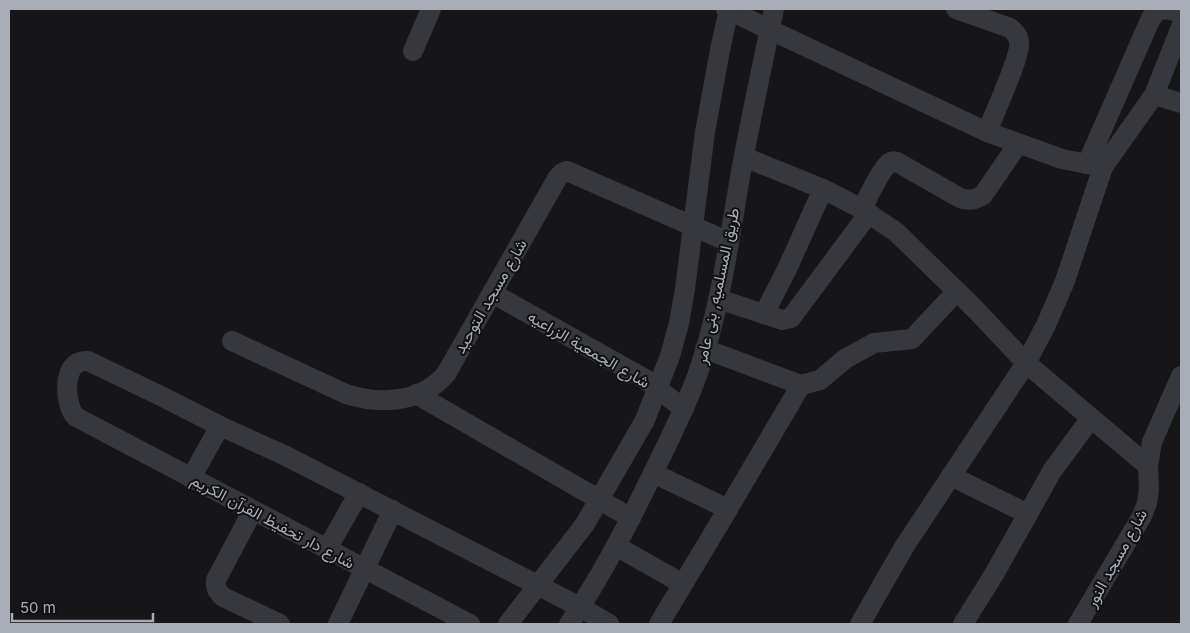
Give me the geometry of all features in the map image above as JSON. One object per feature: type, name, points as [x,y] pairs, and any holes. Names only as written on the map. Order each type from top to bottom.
[{"type":"street","points":[[413,50],[431,9]]},
{"type":"street","points":[[508,624],[584,524],[599,500],[644,420],[670,356],[679,323],[712,90],[728,9],[986,132],[1062,158],[1095,165]]},
{"type":"street","name":"طريق المسلميه, بنى عامر","points":[[569,624],[631,518],[684,409],[705,349],[718,299],[774,9]]},
{"type":"street","points":[[956,9],[1010,28],[1016,33],[1020,42],[1019,53],[986,132]]},
{"type":"street","points":[[860,624],[904,546],[1026,363],[1046,325],[1065,281],[1095,165],[1151,18],[1159,10],[1172,10],[1181,14]]},
{"type":"street","points":[[1095,165],[1154,95],[1181,27]]},
{"type":"street","points":[[1154,95],[1181,103]]},
{"type":"street","points":[[718,299],[782,320],[791,318],[865,211],[882,172],[888,164],[892,161],[896,162],[960,198],[966,200],[977,199],[984,195],[1018,144]]},
{"type":"street","points":[[744,157],[823,189],[865,211],[896,232],[957,291],[1026,363],[1148,466]]},
{"type":"street","name":"شارع مسجد التوحيد","points":[[232,341],[346,394],[363,400],[381,402],[399,400],[433,387],[446,374],[562,173],[567,172],[729,242]]},
{"type":"street","points":[[764,314],[788,267],[823,189]]},
{"type":"street","points":[[705,349],[801,385],[815,383],[845,359],[874,343],[912,339],[957,291]]},
{"type":"street","name":"شارع الجمعية الزراعيه","points":[[492,293],[637,375],[658,388],[684,409]]},
{"type":"street","name":"شارع دار تحفيظ القرآن الكريم","points":[[220,426],[88,362],[80,361],[77,363],[69,378],[67,398],[72,414],[76,418],[470,624]]},
{"type":"street","points":[[659,624],[801,385]]},
{"type":"street","name":"شارع مسجد النور","points":[[1078,624],[1142,516],[1147,503],[1149,489],[1148,466],[1152,442],[1179,386]]},
{"type":"street","points":[[416,394],[631,518]]},
{"type":"street","points":[[962,624],[993,576],[1052,471],[1091,418]]},
{"type":"street","points":[[191,478],[220,426],[359,492],[609,624]]},
{"type":"street","points":[[653,473],[728,509]]},
{"type":"street","points":[[951,476],[1028,514]]},
{"type":"street","points":[[327,549],[359,492]]},
{"type":"street","points":[[253,510],[215,585],[223,597],[280,624]]},
{"type":"street","points":[[338,624],[394,510]]},
{"type":"street","points":[[616,546],[683,584]]}]
